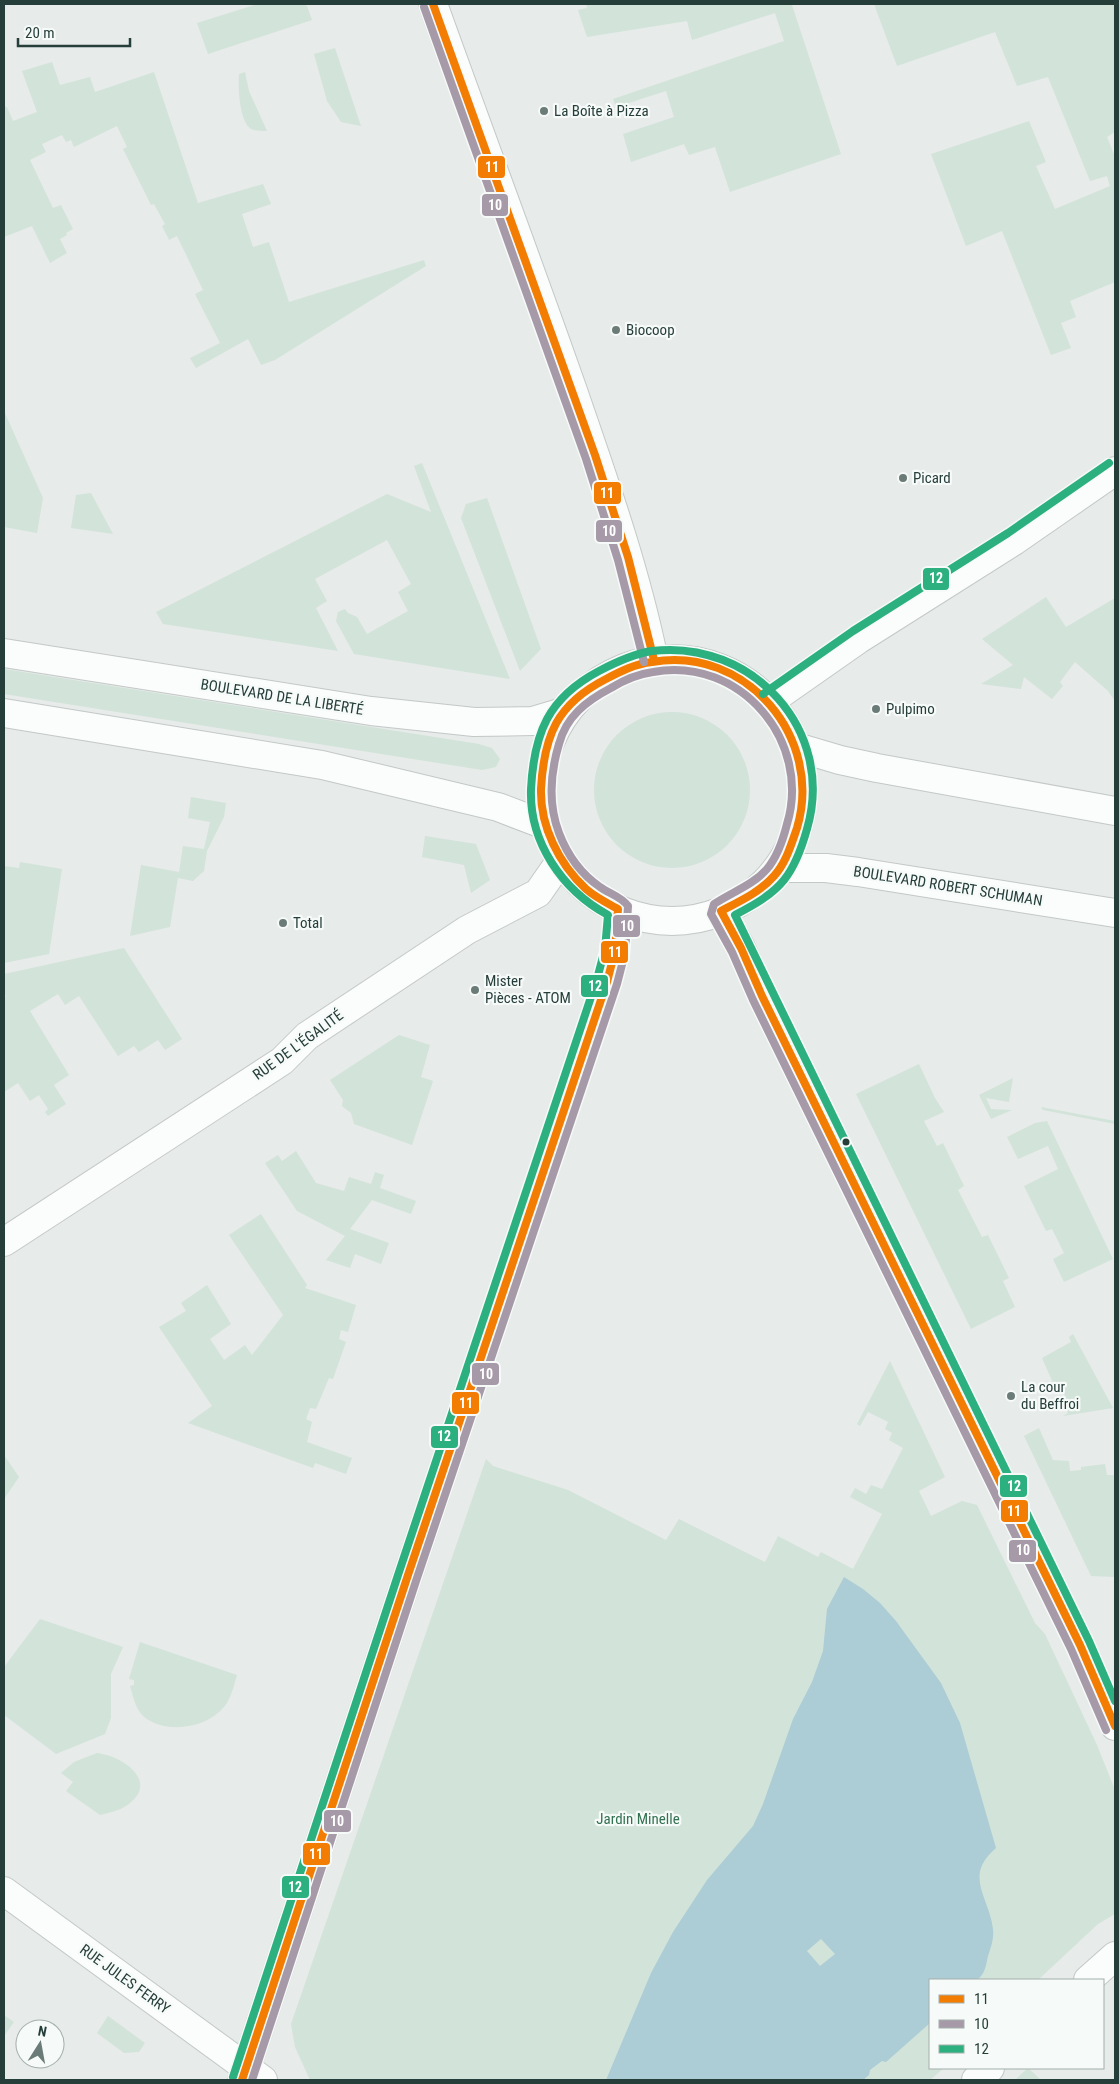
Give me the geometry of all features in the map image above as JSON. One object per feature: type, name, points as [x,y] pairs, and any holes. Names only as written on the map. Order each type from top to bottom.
[{"type":"main road","points":[[433,4],[543,304],[604,479],[638,588],[654,660]]},
{"type":"main road","points":[[769,702],[859,639],[1014,541],[1115,471]]},
{"type":"main road","name":"BOULEVARD DE LA LIBERTÉ","points":[[4,653],[370,711],[474,722],[532,721],[560,714]]},
{"type":"main road","points":[[684,659],[713,665],[743,680],[769,702],[785,723],[796,747],[802,771],[802,813],[788,855],[781,868],[752,894],[721,911],[686,920],[651,919],[618,909],[586,889],[561,860],[545,825],[540,790],[544,756],[560,714],[583,693],[616,671],[654,660],[684,659]]},
{"type":"main road","points":[[4,713],[322,765],[498,807],[545,825]]},
{"type":"main road","points":[[796,747],[840,760],[877,768],[1115,811]]},
{"type":"main road","name":"RUE DE L'ÉGALITÉ","points":[[4,1242],[282,1061],[308,1036],[467,930],[538,893],[561,860]]},
{"type":"main road","name":"BOULEVARD ROBERT SCHUMAN","points":[[781,868],[826,868],[858,872],[1115,913]]},
{"type":"main road","points":[[251,2076],[408,1574],[604,990],[615,951],[618,909]]},
{"type":"main road","points":[[721,911],[741,948],[766,1005],[1080,1645],[1115,1726]]},
{"type":"main road","name":"RUE JULES FERRY","points":[[4,1892],[251,2076]]},
{"type":"main road","points":[[1089,1979],[1115,1956]]},
{"type":"main road","points":[[976,2080],[989,2069]]},
{"type":"green space","points":[[258,4],[302,4],[307,6],[312,20],[208,54],[197,23]]},
{"type":"green space","points":[[586,4],[800,4],[792,5],[841,154],[730,192],[715,147],[689,155],[684,144],[631,162],[623,134],[674,117],[666,91],[616,107],[613,99],[784,41],[775,13],[692,40],[687,21],[587,37],[578,10],[587,8]]},
{"type":"green space","points":[[874,4],[1115,4],[1115,132],[1107,137],[1115,157],[1115,282],[1070,301],[1076,317],[1061,323],[1071,348],[1051,355],[1002,231],[966,246],[931,154],[1029,121],[1046,162],[1036,166],[1055,209],[1110,186],[1107,176],[1090,181],[1048,77],[1017,86],[995,32],[897,66]]},
{"type":"green space","points":[[335,48],[361,126],[341,122],[327,101],[314,54]]},
{"type":"green space","points":[[52,62],[60,85],[90,77],[95,92],[154,72],[198,203],[263,184],[271,204],[242,214],[253,247],[269,242],[289,302],[424,260],[426,266],[275,360],[261,365],[248,339],[196,368],[190,358],[220,343],[195,294],[203,290],[177,236],[169,240],[162,226],[165,224],[154,204],[151,205],[123,149],[127,147],[117,126],[74,147],[71,140],[66,142],[62,135],[42,144],[46,152],[30,160],[53,208],[61,205],[73,229],[60,239],[67,253],[50,263],[32,226],[4,237],[4,106],[7,107],[13,121],[37,112],[22,71]]},
{"type":"green space","points":[[245,72],[249,91],[267,131],[251,129],[244,119],[239,95],[239,74]]},
{"type":"green space","points":[[4,411],[43,498],[37,533],[4,527]]},
{"type":"green space","points":[[422,463],[510,679],[354,654],[336,621],[338,612],[345,609],[348,613],[357,617],[367,634],[408,611],[398,592],[411,584],[387,540],[315,579],[327,601],[316,608],[338,651],[163,624],[156,612],[387,494],[431,512],[414,466]]},
{"type":"green space","points":[[91,493],[113,534],[71,528],[76,495]]},
{"type":"green space","points":[[487,498],[541,649],[520,671],[461,518],[466,504]]},
{"type":"green space","points":[[1046,597],[1066,627],[1115,598],[1115,701],[1108,691],[1075,662],[1060,682],[1063,686],[1052,699],[1024,677],[1021,689],[981,684],[1013,665],[982,639]]},
{"type":"green space","points":[[4,669],[479,744],[492,748],[500,759],[496,767],[482,770],[4,694]]},
{"type":"green space","points":[[672,712],[702,718],[715,725],[727,735],[737,747],[744,760],[750,790],[744,820],[737,833],[727,845],[715,855],[702,862],[672,868],[642,862],[629,855],[617,845],[607,833],[600,820],[594,790],[600,760],[607,747],[617,735],[629,725],[642,718]]},
{"type":"green space","points":[[191,797],[226,803],[224,817],[207,851],[204,871],[193,881],[178,878],[170,927],[130,936],[141,865],[179,872],[183,846],[204,849],[210,822],[188,818]]},
{"type":"green space","points":[[425,836],[476,844],[490,880],[471,893],[464,865],[422,857]]},
{"type":"green space","points":[[20,862],[62,869],[49,954],[4,963],[4,866],[19,868]]},
{"type":"green space","points":[[124,948],[182,1039],[165,1050],[158,1040],[139,1052],[134,1046],[118,1056],[79,996],[65,1005],[58,994],[30,1011],[69,1075],[54,1085],[66,1104],[48,1116],[45,1112],[48,1109],[39,1095],[30,1101],[18,1083],[4,1092],[4,998],[6,996],[4,992],[4,974]]},
{"type":"green space","points":[[399,1035],[430,1045],[421,1077],[433,1081],[412,1145],[354,1124],[351,1113],[342,1106],[343,1100],[330,1080]]},
{"type":"green space","points":[[919,1064],[935,1098],[944,1112],[924,1121],[937,1146],[943,1143],[964,1186],[958,1190],[982,1237],[988,1235],[1009,1278],[1003,1281],[1015,1307],[971,1329],[856,1094]]},
{"type":"green space","points":[[1013,1078],[1009,1102],[986,1098],[991,1109],[1012,1110],[991,1119],[979,1095]]},
{"type":"green space","points":[[1041,1107],[1115,1121],[1115,1124],[1043,1110]]},
{"type":"green space","points":[[1047,1121],[1113,1259],[1064,1282],[1053,1259],[1064,1253],[1052,1229],[1046,1231],[1024,1186],[1058,1169],[1048,1146],[1018,1159],[1007,1137],[1035,1123]]},
{"type":"green space","points":[[296,1151],[316,1183],[344,1191],[349,1177],[371,1184],[375,1172],[384,1175],[380,1188],[416,1201],[411,1214],[372,1200],[350,1229],[389,1243],[381,1264],[355,1254],[350,1268],[326,1260],[345,1236],[297,1211],[265,1163],[278,1155],[282,1161]]},
{"type":"green space","points":[[261,1214],[307,1285],[305,1288],[356,1305],[348,1332],[341,1330],[339,1339],[346,1342],[333,1379],[329,1378],[316,1409],[310,1408],[306,1419],[312,1422],[307,1442],[352,1458],[346,1474],[315,1463],[313,1468],[188,1423],[212,1406],[159,1327],[186,1311],[181,1303],[207,1285],[231,1324],[210,1339],[224,1360],[245,1345],[252,1355],[283,1315],[229,1235]]},
{"type":"green space","points":[[1073,1334],[1113,1408],[1063,1416],[1068,1413],[1064,1403],[1066,1397],[1060,1387],[1054,1385],[1042,1358],[1071,1342],[1069,1337]]},
{"type":"green space","name":"Jardin Minelle","points":[[890,1361],[945,1477],[919,1491],[931,1516],[962,1501],[977,1505],[1035,1623],[1045,1634],[1097,1745],[1115,1790],[1115,1914],[1098,1924],[1039,1979],[929,1979],[929,2069],[943,2069],[930,2080],[310,2080],[295,2047],[291,2024],[486,1459],[493,1466],[568,1490],[666,1540],[679,1519],[765,1562],[778,1536],[818,1557],[821,1552],[853,1569],[882,1514],[850,1497],[855,1488],[866,1494],[871,1485],[882,1489],[903,1448],[889,1440],[892,1433],[885,1429],[888,1422],[868,1412],[860,1426],[857,1424]]},
{"type":"green space","points":[[1039,1428],[1053,1460],[1069,1461],[1070,1471],[1081,1470],[1081,1467],[1105,1464],[1107,1475],[1115,1475],[1115,1577],[1091,1576],[1024,1436]]},
{"type":"green space","points":[[4,1455],[19,1477],[4,1499]]},
{"type":"green space","points":[[40,1619],[123,1647],[111,1674],[111,1718],[105,1734],[56,1754],[4,1715],[4,1667]]},
{"type":"green space","points":[[140,1642],[237,1675],[232,1692],[224,1707],[207,1720],[184,1727],[161,1725],[142,1715],[134,1701],[130,1686],[134,1685],[134,1680],[129,1679]]},
{"type":"green space","points":[[97,1753],[118,1759],[127,1765],[135,1772],[140,1788],[136,1797],[126,1806],[100,1815],[66,1791],[73,1782],[61,1773],[74,1762]]},
{"type":"green space","points":[[4,2015],[14,2022],[4,2036]]},
{"type":"green space","points":[[108,2016],[145,2043],[139,2052],[124,2053],[97,2033]]},
{"type":"green space","points":[[1029,2069],[1041,2080],[1015,2080]]},
{"type":"water","points":[[844,1577],[880,1603],[896,1621],[941,1683],[960,1723],[996,1848],[986,1858],[979,1877],[993,1929],[992,1943],[986,1966],[980,1978],[929,1979],[929,2024],[886,2062],[882,2061],[870,2070],[869,2075],[863,2080],[606,2080],[651,1973],[673,1932],[707,1880],[753,1826],[763,1804],[793,1719],[812,1682],[823,1651],[827,1609]],"holes":[[[821,1939],[835,1954],[820,1966],[807,1951]]]},
{"type":"transit line","name":"11","points":[[433,4],[595,455],[628,557],[654,660]]},
{"type":"transit line","name":"10","points":[[424,7],[586,459],[618,560],[644,662]]},
{"type":"transit line","name":"12","points":[[763,694],[853,631],[1008,533],[1109,463]]},
{"type":"transit line","name":"12","points":[[233,2077],[597,979],[605,949],[608,915],[591,905],[576,892],[563,878],[542,846],[532,809],[531,789],[540,734],[556,705],[567,693],[582,682],[618,662],[652,651],[689,651],[722,660],[753,676],[778,698],[797,726],[809,758],[813,792],[803,842],[792,868],[779,886],[761,900],[735,915],[1089,1641],[1115,1701]]},
{"type":"transit line","name":"11","points":[[242,2080],[408,1575],[607,982],[615,951],[618,909],[586,889],[567,868],[553,844],[548,830],[544,817],[541,789],[546,753],[556,723],[576,699],[589,689],[628,668],[652,662],[686,661],[718,668],[746,683],[770,705],[788,731],[799,762],[802,794],[797,828],[790,847],[782,865],[768,882],[749,896],[721,911],[741,948],[762,996],[1080,1645],[1115,1726]]},
{"type":"transit line","name":"10","points":[[252,2080],[417,1578],[617,984],[625,953],[628,906],[622,900],[593,882],[570,856],[555,822],[551,789],[559,744],[562,734],[572,718],[593,698],[631,678],[653,672],[685,671],[714,677],[740,691],[762,711],[779,735],[789,763],[792,793],[782,842],[767,869],[749,884],[714,904],[711,914],[732,952],[753,1000],[1071,1649],[1106,1730]]},
{"type":"place","name":"La Boîte à Pizza","points":[[544,111]]},
{"type":"place","name":"Biocoop","points":[[616,330]]},
{"type":"place","name":"Picard","points":[[903,478]]},
{"type":"place","name":"Pulpimo","points":[[876,709]]},
{"type":"place","name":"Total","points":[[283,923]]},
{"type":"place","name":"Mister Pièces - ATOM","points":[[475,990]]},
{"type":"place","name":"La cour du Beffroi","points":[[1011,1396]]}]
